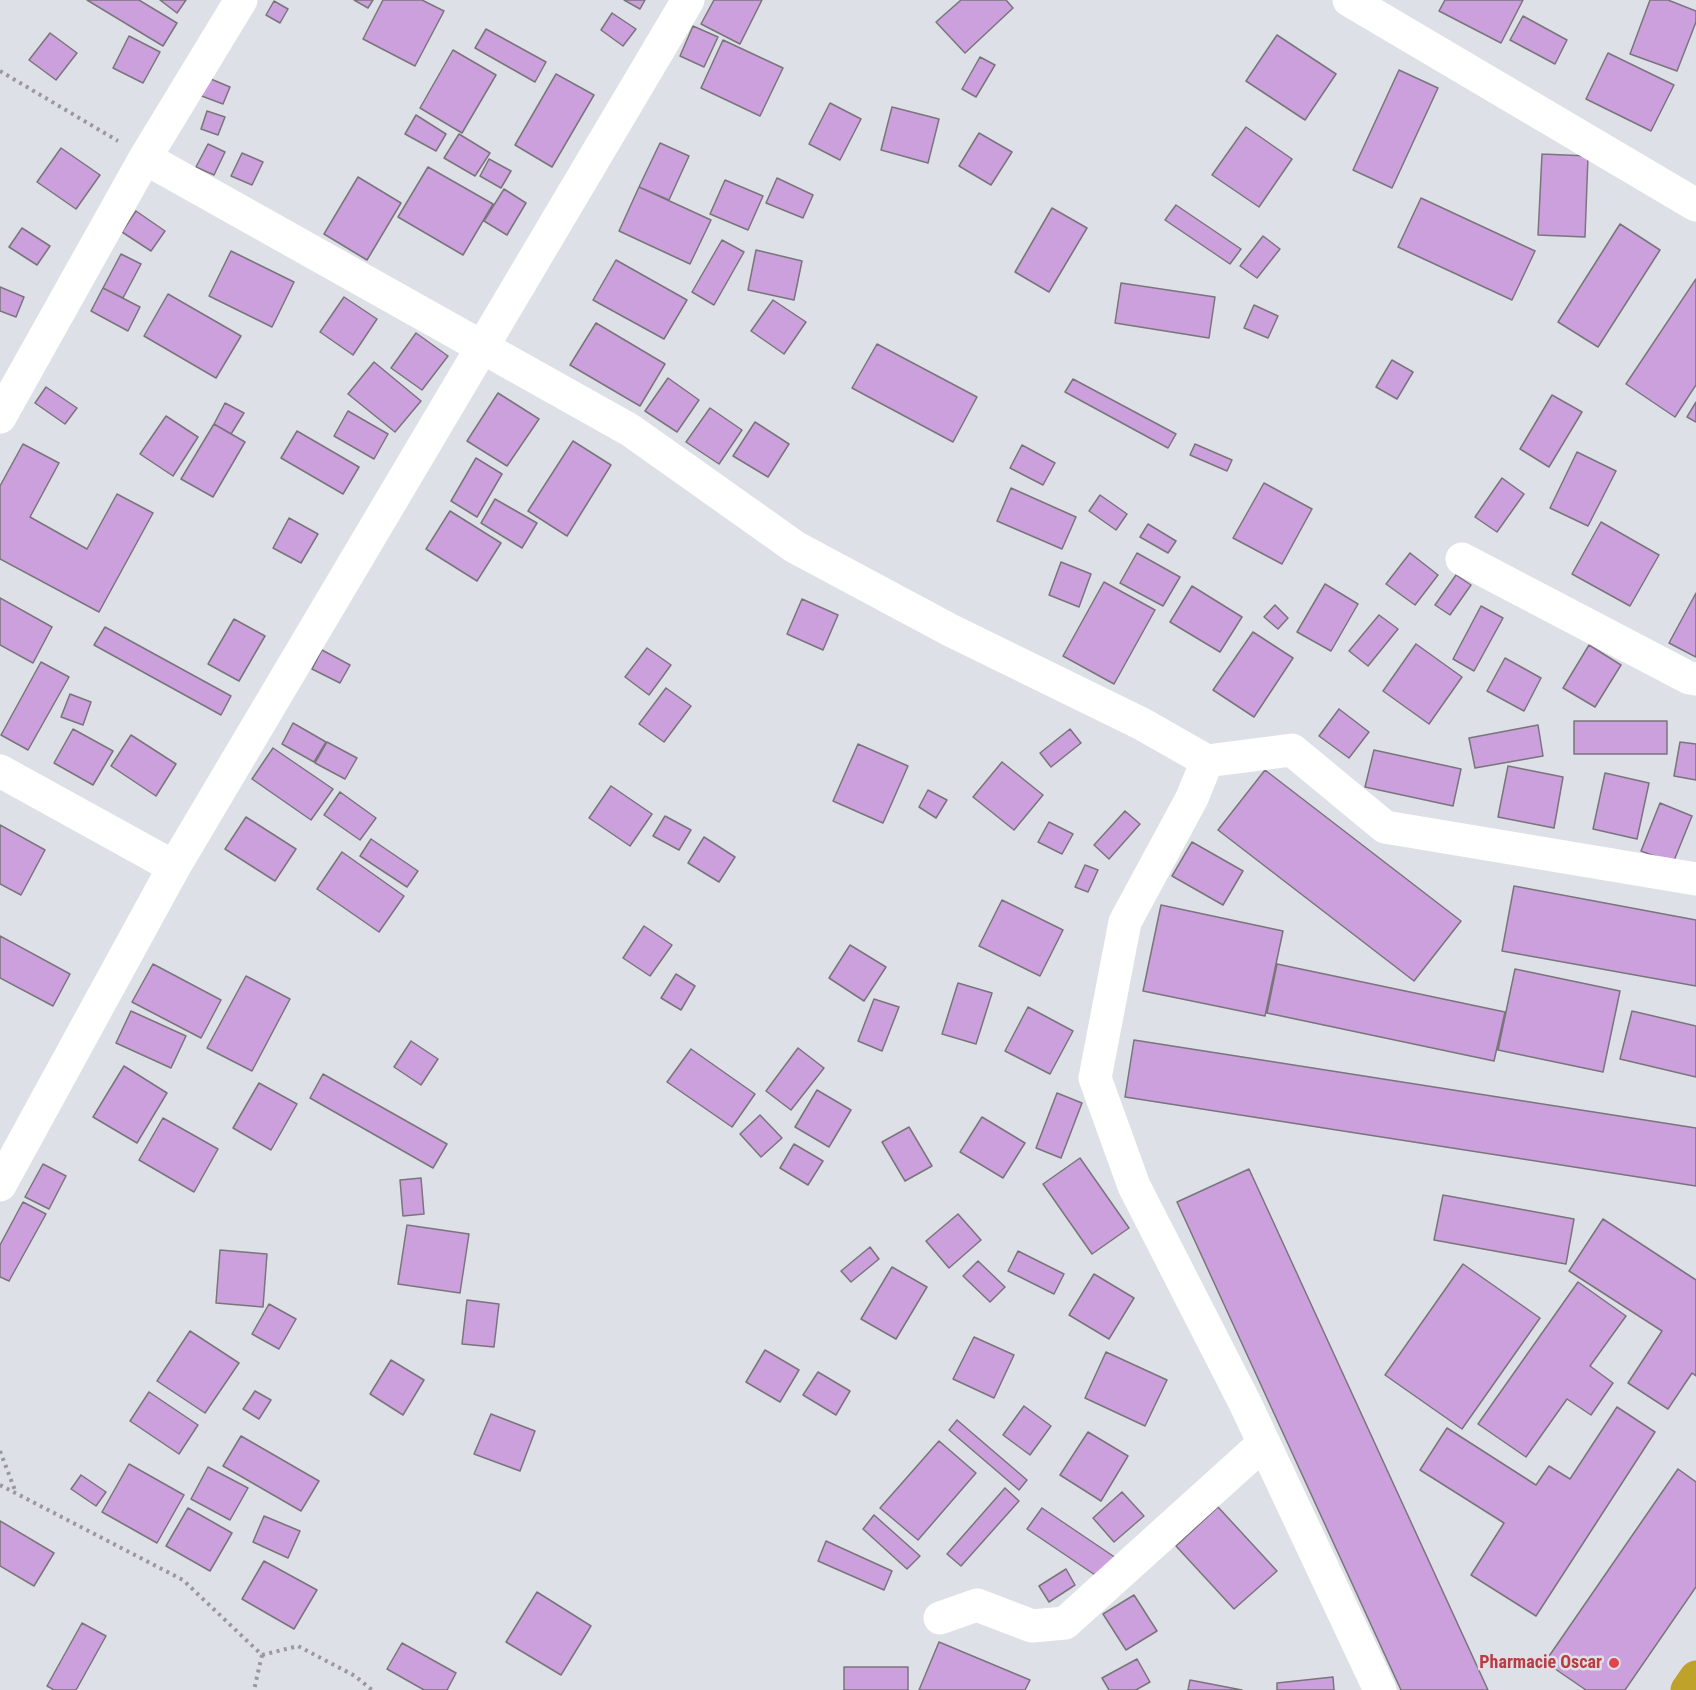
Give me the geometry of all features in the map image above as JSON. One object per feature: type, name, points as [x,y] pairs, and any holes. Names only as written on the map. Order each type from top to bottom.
[{"type":"highway","points":[[1687,1690],[1696,1677]]},
{"type":"street","points":[[0,417],[145,158],[241,0]]},
{"type":"street","points":[[0,1185],[174,867],[688,0]]},
{"type":"street","points":[[1349,0],[1696,205]]},
{"type":"street","points":[[145,158],[630,430],[795,547],[950,630],[1142,724],[1207,761],[1292,750],[1385,827],[1696,879]]},
{"type":"street","points":[[1462,559],[1679,673],[1696,679]]},
{"type":"street","points":[[1207,761],[1192,798],[1125,922],[1095,1078],[1134,1186],[1264,1443],[1380,1690]]},
{"type":"street","points":[[0,771],[174,867]]},
{"type":"street","points":[[940,1617],[977,1605],[1032,1626],[1065,1623],[1264,1443]]},
{"type":"path","points":[[0,70],[145,158]]},
{"type":"path","points":[[0,1451],[16,1493]]},
{"type":"path","points":[[0,1485],[183,1580],[262,1655]]},
{"type":"path","points":[[262,1655],[298,1646],[355,1676],[372,1690]]},
{"type":"path","points":[[255,1690],[262,1655]]},
{"type":"building","points":[[87,0],[139,0],[177,23],[163,46]]},
{"type":"building","points":[[160,0],[186,0],[177,13]]},
{"type":"building","points":[[354,0],[373,0],[368,8]]},
{"type":"building","points":[[383,0],[422,0],[444,11],[415,66],[363,39]]},
{"type":"building","points":[[624,0],[645,0],[640,9]]},
{"type":"building","points":[[714,0],[762,0],[740,44],[701,24]]},
{"type":"building","points":[[961,0],[1006,0],[1013,8],[965,53],[936,22]]},
{"type":"building","points":[[1445,0],[1523,0],[1501,43],[1439,11]]},
{"type":"building","points":[[1650,0],[1668,0],[1696,11],[1696,22],[1677,71],[1630,54]]},
{"type":"building","points":[[274,1],[288,9],[280,23],[266,15]]},
{"type":"building","points":[[612,13],[636,29],[623,46],[601,30]]},
{"type":"building","points":[[1523,16],[1567,40],[1555,64],[1510,40]]},
{"type":"building","points":[[693,26],[718,37],[704,67],[680,56]]},
{"type":"building","points":[[486,29],[546,62],[535,82],[475,48]]},
{"type":"building","points":[[50,33],[77,53],[56,80],[29,60]]},
{"type":"building","points":[[1277,35],[1336,74],[1305,120],[1246,81]]},
{"type":"building","points":[[129,36],[160,52],[143,83],[113,68]]},
{"type":"building","points":[[723,40],[783,68],[760,116],[701,88]]},
{"type":"building","points":[[453,50],[496,75],[462,133],[420,108]]},
{"type":"building","points":[[1608,53],[1674,85],[1651,131],[1586,99]]},
{"type":"building","points":[[980,57],[995,65],[976,97],[962,89]]},
{"type":"building","points":[[1399,70],[1438,88],[1392,188],[1353,170]]},
{"type":"building","points":[[556,74],[594,95],[552,167],[515,145]]},
{"type":"building","points":[[206,77],[230,87],[223,104],[199,95]]},
{"type":"building","points":[[830,103],[861,119],[840,160],[809,144]]},
{"type":"building","points":[[892,107],[939,119],[928,163],[881,150]]},
{"type":"building","points":[[207,111],[225,117],[218,135],[201,129]]},
{"type":"building","points":[[416,115],[446,134],[436,151],[405,134]]},
{"type":"building","points":[[1246,127],[1292,159],[1259,207],[1212,175]]},
{"type":"building","points":[[979,133],[1012,152],[991,185],[959,166]]},
{"type":"building","points":[[459,134],[490,153],[475,176],[444,158]]},
{"type":"building","points":[[660,143],[689,156],[669,200],[639,187]]},
{"type":"building","points":[[208,144],[225,152],[214,175],[196,167]]},
{"type":"building","points":[[61,148],[100,175],[76,209],[37,182]]},
{"type":"building","points":[[242,153],[263,162],[252,185],[231,176]]},
{"type":"building","points":[[1542,154],[1588,156],[1585,237],[1538,235]]},
{"type":"building","points":[[489,159],[511,171],[501,188],[480,176]]},
{"type":"building","points":[[428,167],[493,204],[463,255],[398,217]]},
{"type":"building","points":[[358,177],[401,203],[367,260],[324,234]]},
{"type":"building","points":[[777,178],[813,195],[803,218],[766,203]]},
{"type":"building","points":[[725,180],[763,196],[748,230],[710,214]]},
{"type":"building","points":[[639,187],[711,220],[690,264],[619,231]]},
{"type":"building","points":[[504,189],[526,203],[507,235],[484,221]]},
{"type":"building","points":[[1421,198],[1535,251],[1512,300],[1398,247]]},
{"type":"building","points":[[1176,205],[1241,249],[1230,264],[1165,220]]},
{"type":"building","points":[[1052,208],[1087,228],[1049,292],[1015,272]]},
{"type":"building","points":[[136,211],[165,231],[151,251],[122,232]]},
{"type":"building","points":[[1620,224],[1660,250],[1598,347],[1558,322]]},
{"type":"building","points":[[22,228],[50,246],[37,265],[9,247]]},
{"type":"building","points":[[1263,236],[1280,249],[1257,278],[1240,266]]},
{"type":"building","points":[[722,240],[744,252],[714,305],[692,292]]},
{"type":"building","points":[[756,250],[802,261],[794,300],[748,290]]},
{"type":"building","points":[[231,251],[294,282],[272,327],[209,296]]},
{"type":"building","points":[[121,254],[141,264],[123,298],[103,288]]},
{"type":"building","points":[[616,260],[687,300],[664,339],[593,300]]},
{"type":"building","points":[[1696,279],[1696,385],[1675,417],[1626,384]]},
{"type":"building","points":[[1121,283],[1215,297],[1209,338],[1115,323]]},
{"type":"building","points":[[0,287],[24,297],[16,317],[0,311]]},
{"type":"building","points":[[103,288],[140,307],[128,331],[91,311]]},
{"type":"building","points":[[168,294],[241,336],[216,378],[144,336]]},
{"type":"building","points":[[344,297],[377,319],[353,355],[320,332]]},
{"type":"building","points":[[773,300],[806,322],[784,354],[751,331]]},
{"type":"building","points":[[1254,305],[1278,316],[1268,338],[1244,328]]},
{"type":"building","points":[[596,323],[665,364],[640,406],[570,365]]},
{"type":"building","points":[[416,333],[448,356],[422,390],[391,368]]},
{"type":"building","points":[[877,344],[977,397],[953,442],[852,388]]},
{"type":"building","points":[[1392,360],[1413,372],[1397,399],[1376,387]]},
{"type":"building","points":[[374,362],[421,401],[395,432],[348,394]]},
{"type":"building","points":[[668,378],[699,400],[677,432],[645,411]]},
{"type":"building","points":[[1073,379],[1176,434],[1168,448],[1065,392]]},
{"type":"building","points":[[46,387],[77,408],[65,424],[35,403]]},
{"type":"building","points":[[498,393],[539,419],[507,466],[467,441]]},
{"type":"building","points":[[1552,395],[1582,412],[1549,467],[1520,449]]},
{"type":"building","points":[[1696,402],[1696,422],[1687,417]]},
{"type":"building","points":[[225,403],[244,413],[231,434],[214,424]]},
{"type":"building","points":[[710,408],[742,430],[719,464],[686,442]]},
{"type":"building","points":[[348,411],[388,434],[374,459],[334,436]]},
{"type":"building","points":[[166,416],[198,437],[173,476],[140,454]]},
{"type":"building","points":[[755,422],[789,444],[768,477],[733,456]]},
{"type":"building","points":[[214,424],[245,442],[213,497],[181,479]]},
{"type":"building","points":[[297,431],[359,467],[343,494],[281,458]]},
{"type":"building","points":[[573,441],[611,465],[567,536],[528,511]]},
{"type":"building","points":[[23,444],[59,463],[30,517],[87,549],[117,494],[153,513],[99,612],[0,559],[0,486]]},
{"type":"building","points":[[1195,444],[1232,460],[1227,471],[1190,455]]},
{"type":"building","points":[[1022,445],[1055,463],[1043,485],[1010,468]]},
{"type":"building","points":[[1577,452],[1616,471],[1588,526],[1550,508]]},
{"type":"building","points":[[476,458],[502,474],[477,517],[451,501]]},
{"type":"building","points":[[1502,478],[1524,494],[1497,532],[1475,517]]},
{"type":"building","points":[[1264,483],[1312,509],[1282,564],[1233,538]]},
{"type":"building","points":[[1011,488],[1076,517],[1062,549],[997,521]]},
{"type":"building","points":[[1100,495],[1127,514],[1116,530],[1089,511]]},
{"type":"building","points":[[495,499],[537,523],[522,548],[481,523]]},
{"type":"building","points":[[450,511],[501,543],[477,581],[426,549]]},
{"type":"building","points":[[289,518],[318,534],[301,563],[273,548]]},
{"type":"building","points":[[1601,522],[1659,555],[1630,606],[1572,574]]},
{"type":"building","points":[[1148,524],[1176,541],[1168,553],[1140,537]]},
{"type":"building","points":[[1137,553],[1180,577],[1163,606],[1120,583]]},
{"type":"building","points":[[1410,553],[1438,575],[1415,605],[1386,584]]},
{"type":"building","points":[[1061,562],[1091,574],[1079,607],[1049,595]]},
{"type":"building","points":[[1456,575],[1471,585],[1450,615],[1435,605]]},
{"type":"building","points":[[1104,582],[1155,610],[1114,684],[1063,656]]},
{"type":"building","points":[[1325,584],[1358,604],[1331,651],[1297,632]]},
{"type":"building","points":[[1192,586],[1242,617],[1220,652],[1170,622]]},
{"type":"building","points":[[1696,593],[1696,657],[1669,643]]},
{"type":"building","points":[[0,598],[52,627],[33,663],[0,645]]},
{"type":"building","points":[[802,599],[838,615],[823,650],[787,634]]},
{"type":"building","points":[[1275,605],[1288,618],[1278,629],[1264,617]]},
{"type":"building","points":[[1481,606],[1503,618],[1474,671],[1453,659]]},
{"type":"building","points":[[1379,615],[1398,629],[1368,666],[1349,651]]},
{"type":"building","points":[[234,619],[265,636],[239,681],[208,664]]},
{"type":"building","points":[[105,627],[231,696],[221,715],[94,645]]},
{"type":"building","points":[[1253,632],[1293,658],[1254,717],[1213,690]]},
{"type":"building","points":[[1416,644],[1462,677],[1429,724],[1383,691]]},
{"type":"building","points":[[1589,645],[1621,665],[1595,707],[1563,688]]},
{"type":"building","points":[[647,648],[671,665],[649,695],[625,677]]},
{"type":"building","points":[[322,650],[350,665],[340,683],[312,669]]},
{"type":"building","points":[[1505,658],[1541,678],[1524,711],[1487,691]]},
{"type":"building","points":[[41,662],[69,677],[28,750],[1,735]]},
{"type":"building","points":[[666,688],[691,706],[664,742],[639,724]]},
{"type":"building","points":[[70,694],[91,702],[83,725],[61,717]]},
{"type":"building","points":[[1339,709],[1369,732],[1349,758],[1319,736]]},
{"type":"building","points":[[1574,721],[1667,721],[1667,754],[1574,754]]},
{"type":"building","points":[[293,723],[326,742],[314,762],[282,744]]},
{"type":"building","points":[[1538,725],[1543,756],[1475,768],[1469,738]]},
{"type":"building","points":[[73,729],[113,751],[93,785],[54,763]]},
{"type":"building","points":[[1070,729],[1081,743],[1051,767],[1040,753]]},
{"type":"building","points":[[131,735],[176,764],[156,796],[111,766]]},
{"type":"building","points":[[327,742],[357,758],[345,779],[315,763]]},
{"type":"building","points":[[1680,742],[1696,744],[1696,780],[1674,776]]},
{"type":"building","points":[[858,744],[908,766],[883,823],[833,801]]},
{"type":"building","points":[[273,748],[333,789],[311,820],[252,779]]},
{"type":"building","points":[[1374,750],[1461,769],[1453,806],[1365,787]]},
{"type":"building","points":[[1002,762],[1043,795],[1014,830],[973,797]]},
{"type":"building","points":[[1508,766],[1563,777],[1554,828],[1498,817]]},
{"type":"building","points":[[1265,770],[1461,921],[1414,981],[1218,830]]},
{"type":"building","points":[[1605,773],[1649,783],[1637,839],[1593,829]]},
{"type":"building","points":[[611,786],[652,814],[630,846],[589,818]]},
{"type":"building","points":[[928,790],[947,800],[936,818],[919,807]]},
{"type":"building","points":[[340,792],[376,818],[360,840],[324,815]]},
{"type":"building","points":[[1660,803],[1692,816],[1673,863],[1641,851]]},
{"type":"building","points":[[1125,811],[1140,824],[1109,859],[1094,845]]},
{"type":"building","points":[[665,816],[691,830],[679,850],[653,836]]},
{"type":"building","points":[[246,817],[296,849],[275,881],[225,849]]},
{"type":"building","points":[[1049,822],[1073,834],[1062,854],[1038,842]]},
{"type":"building","points":[[0,825],[45,850],[21,895],[0,884]]},
{"type":"building","points":[[704,837],[735,857],[719,882],[688,863]]},
{"type":"building","points":[[371,839],[418,871],[407,887],[360,856]]},
{"type":"building","points":[[1192,842],[1243,871],[1223,905],[1172,876]]},
{"type":"building","points":[[342,852],[404,896],[379,932],[317,889]]},
{"type":"building","points":[[1085,865],[1098,870],[1088,892],[1075,887]]},
{"type":"building","points":[[1514,886],[1696,920],[1696,986],[1502,951]]},
{"type":"building","points":[[1002,900],[1063,930],[1040,976],[979,946]]},
{"type":"building","points":[[1161,905],[1283,931],[1265,1016],[1143,991]]},
{"type":"building","points":[[644,926],[672,945],[650,976],[623,958]]},
{"type":"building","points":[[0,936],[70,974],[53,1006],[0,978]]},
{"type":"building","points":[[850,945],[886,967],[864,1001],[829,978]]},
{"type":"building","points":[[153,964],[221,1000],[201,1038],[132,1002]]},
{"type":"building","points":[[1277,964],[1505,1012],[1494,1061],[1267,1013]]},
{"type":"building","points":[[1515,969],[1620,991],[1603,1072],[1498,1050]]},
{"type":"building","points":[[676,974],[695,986],[681,1010],[661,998]]},
{"type":"building","points":[[246,976],[290,999],[252,1071],[207,1048]]},
{"type":"building","points":[[958,983],[992,993],[976,1044],[942,1034]]},
{"type":"building","points":[[874,999],[899,1007],[882,1051],[858,1041]]},
{"type":"building","points":[[1028,1007],[1073,1031],[1050,1074],[1005,1051]]},
{"type":"building","points":[[131,1011],[186,1036],[171,1068],[116,1043]]},
{"type":"building","points":[[1632,1011],[1696,1026],[1696,1077],[1620,1059]]},
{"type":"building","points":[[1134,1040],[1696,1128],[1696,1186],[1125,1097]]},
{"type":"building","points":[[411,1041],[438,1059],[421,1085],[394,1067]]},
{"type":"building","points":[[798,1048],[824,1068],[791,1110],[766,1091]]},
{"type":"building","points":[[691,1049],[755,1094],[732,1127],[667,1082]]},
{"type":"building","points":[[124,1066],[167,1093],[137,1143],[93,1117]]},
{"type":"building","points":[[323,1074],[447,1144],[433,1168],[310,1098]]},
{"type":"building","points":[[259,1083],[297,1104],[271,1150],[233,1128]]},
{"type":"building","points":[[817,1090],[851,1110],[829,1147],[795,1127]]},
{"type":"building","points":[[1057,1093],[1082,1103],[1061,1158],[1036,1148]]},
{"type":"building","points":[[760,1115],[782,1138],[761,1157],[740,1134]]},
{"type":"building","points":[[982,1117],[1025,1143],[1003,1178],[960,1152]]},
{"type":"building","points":[[163,1118],[218,1149],[194,1192],[139,1160]]},
{"type":"building","points":[[909,1127],[932,1166],[905,1181],[882,1142]]},
{"type":"building","points":[[794,1144],[823,1161],[808,1185],[780,1168]]},
{"type":"building","points":[[1080,1158],[1129,1228],[1092,1254],[1043,1184]]},
{"type":"building","points":[[43,1164],[66,1176],[49,1209],[25,1197]]},
{"type":"building","points":[[1249,1169],[1488,1690],[1401,1690],[1177,1202]]},
{"type":"building","points":[[421,1178],[424,1214],[403,1216],[400,1180]]},
{"type":"building","points":[[1443,1195],[1574,1219],[1566,1264],[1434,1240]]},
{"type":"building","points":[[23,1202],[46,1214],[9,1281],[0,1277],[0,1245]]},
{"type":"building","points":[[958,1214],[981,1240],[949,1268],[926,1241]]},
{"type":"building","points":[[1603,1219],[1696,1280],[1696,1376],[1692,1373],[1668,1409],[1628,1383],[1662,1331],[1569,1271]]},
{"type":"building","points":[[407,1225],[469,1234],[460,1293],[398,1284]]},
{"type":"building","points":[[870,1247],[879,1259],[851,1282],[841,1271]]},
{"type":"building","points":[[220,1250],[267,1254],[263,1307],[216,1303]]},
{"type":"building","points":[[1018,1251],[1064,1274],[1054,1294],[1008,1271]]},
{"type":"building","points":[[978,1261],[1005,1287],[990,1302],[963,1276]]},
{"type":"building","points":[[1463,1264],[1540,1318],[1462,1429],[1385,1375]]},
{"type":"building","points":[[892,1267],[927,1287],[896,1339],[861,1319]]},
{"type":"building","points":[[1094,1274],[1134,1298],[1109,1339],[1069,1315]]},
{"type":"building","points":[[1578,1282],[1626,1316],[1590,1366],[1613,1383],[1591,1415],[1567,1399],[1526,1457],[1478,1424]]},
{"type":"building","points":[[467,1300],[499,1304],[494,1347],[462,1344]]},
{"type":"building","points":[[269,1304],[296,1319],[279,1349],[252,1334]]},
{"type":"building","points":[[190,1331],[239,1363],[205,1413],[157,1381]]},
{"type":"building","points":[[974,1337],[1014,1355],[994,1398],[953,1379]]},
{"type":"building","points":[[765,1350],[799,1370],[780,1402],[746,1382]]},
{"type":"building","points":[[1106,1352],[1167,1380],[1145,1426],[1085,1398]]},
{"type":"building","points":[[391,1360],[424,1380],[403,1415],[370,1394]]},
{"type":"building","points":[[818,1372],[850,1391],[836,1415],[803,1395]]},
{"type":"building","points":[[255,1391],[271,1400],[259,1419],[243,1409]]},
{"type":"building","points":[[149,1392],[198,1425],[179,1454],[130,1421]]},
{"type":"building","points":[[1024,1406],[1051,1426],[1030,1455],[1003,1435]]},
{"type":"building","points":[[1617,1407],[1655,1432],[1536,1616],[1471,1575],[1504,1523],[1420,1470],[1447,1428],[1536,1485],[1549,1466],[1570,1479]]},
{"type":"building","points":[[491,1414],[535,1431],[520,1471],[474,1454]]},
{"type":"building","points":[[957,1420],[1027,1480],[1019,1490],[949,1430]]},
{"type":"building","points":[[1088,1432],[1128,1456],[1101,1501],[1060,1475]]},
{"type":"building","points":[[241,1436],[319,1481],[301,1511],[223,1466]]},
{"type":"building","points":[[939,1441],[976,1473],[918,1540],[880,1508]]},
{"type":"building","points":[[129,1464],[184,1495],[157,1543],[102,1512]]},
{"type":"building","points":[[208,1467],[248,1488],[230,1520],[191,1499]]},
{"type":"building","points":[[1678,1469],[1696,1482],[1696,1587],[1625,1690],[1586,1690],[1545,1662]]},
{"type":"building","points":[[81,1475],[106,1492],[96,1506],[71,1489]]},
{"type":"building","points":[[1005,1488],[1019,1501],[961,1566],[947,1554]]},
{"type":"building","points":[[1122,1492],[1144,1516],[1114,1542],[1093,1518]]},
{"type":"building","points":[[1218,1507],[1277,1571],[1234,1609],[1176,1546]]},
{"type":"building","points":[[188,1508],[232,1533],[210,1571],[166,1546]]},
{"type":"building","points":[[1042,1508],[1116,1558],[1101,1579],[1027,1529]]},
{"type":"building","points":[[874,1515],[920,1556],[907,1569],[863,1529]]},
{"type":"building","points":[[264,1516],[300,1531],[288,1558],[253,1542]]},
{"type":"building","points":[[0,1521],[54,1553],[34,1586],[0,1566]]},
{"type":"building","points":[[826,1541],[892,1571],[884,1590],[818,1561]]},
{"type":"building","points":[[264,1561],[317,1590],[294,1629],[242,1599]]},
{"type":"building","points":[[1066,1569],[1075,1585],[1049,1602],[1039,1586]]},
{"type":"building","points":[[537,1592],[591,1626],[561,1675],[506,1642]]},
{"type":"building","points":[[1134,1595],[1157,1631],[1126,1650],[1103,1614]]},
{"type":"building","points":[[82,1623],[106,1636],[76,1690],[54,1690],[47,1686]]},
{"type":"building","points":[[939,1642],[1030,1680],[1025,1690],[919,1690]]},
{"type":"building","points":[[402,1643],[456,1673],[447,1690],[424,1690],[387,1669]]},
{"type":"building","points":[[1137,1659],[1150,1682],[1136,1690],[1109,1690],[1102,1678]]},
{"type":"building","points":[[844,1667],[908,1667],[908,1690],[844,1690]]},
{"type":"building","points":[[1333,1677],[1334,1690],[1277,1690],[1277,1683]]},
{"type":"building","points":[[1190,1680],[1242,1690],[1188,1690]]},
{"type":"place","name":"Pharmacie Oscar","points":[[1614,1663]]}]
